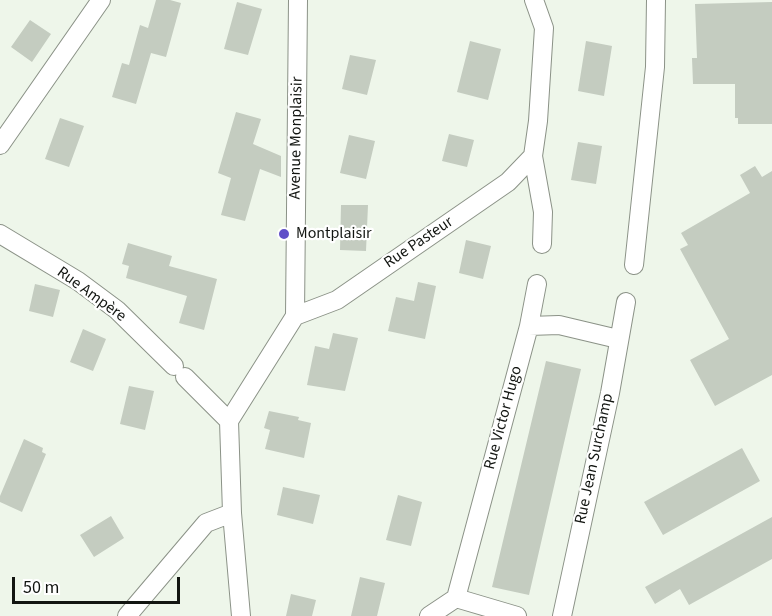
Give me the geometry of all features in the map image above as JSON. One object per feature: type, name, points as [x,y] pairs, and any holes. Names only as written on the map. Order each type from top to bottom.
[{"type":"street","points":[[0,145],[101,0]]},
{"type":"street","name":"Avenue Monplaisir","points":[[295,316],[298,0]]},
{"type":"street","points":[[534,0],[544,28],[538,121],[533,156],[543,212],[542,244]]},
{"type":"street","points":[[634,265],[654,67],[656,0]]},
{"type":"street","name":"Rue Pasteur","points":[[295,316],[346,294],[508,182],[533,156]]},
{"type":"street","name":"Rue Ampère","points":[[0,234],[78,281],[117,310],[228,421]]},
{"type":"street","points":[[537,284],[529,326],[559,325],[618,339]]},
{"type":"street","name":"Rue Jean Surchamp","points":[[562,616],[626,302]]},
{"type":"street","points":[[241,616],[232,513],[228,421],[295,316]]},
{"type":"street","name":"Rue Victor Hugo","points":[[456,598],[529,326]]},
{"type":"street","points":[[127,616],[206,523],[232,513]]},
{"type":"street","points":[[429,616],[456,598],[517,616]]},
{"type":"building","points":[[156,0],[181,3],[166,57],[151,53],[136,104],[112,97],[122,63],[129,65],[140,25],[148,28]]},
{"type":"building","points":[[237,2],[262,9],[248,55],[224,49]]},
{"type":"building","points":[[772,2],[772,124],[738,124],[738,118],[735,118],[735,84],[693,84],[692,58],[697,58],[695,4]]},
{"type":"building","points":[[30,20],[51,34],[32,62],[11,47]]},
{"type":"building","points":[[470,41],[501,49],[488,100],[457,92]]},
{"type":"building","points":[[586,41],[612,46],[604,96],[578,91]]},
{"type":"building","points":[[350,55],[376,60],[367,95],[342,89]]},
{"type":"building","points":[[236,112],[261,119],[253,144],[281,156],[281,177],[260,169],[245,221],[221,215],[231,178],[218,173]]},
{"type":"building","points":[[60,118],[84,126],[69,167],[45,159]]},
{"type":"building","points":[[449,134],[474,140],[467,167],[442,161]]},
{"type":"building","points":[[349,135],[375,141],[366,179],[340,173]]},
{"type":"building","points":[[578,142],[602,146],[596,184],[571,180]]},
{"type":"building","points":[[755,166],[762,177],[772,171],[772,375],[715,406],[690,360],[729,339],[680,249],[688,245],[681,233],[750,193],[740,175]]},
{"type":"building","points":[[341,205],[368,205],[366,251],[340,250]]},
{"type":"building","points":[[466,240],[491,246],[483,279],[459,273]]},
{"type":"building","points":[[128,243],[172,256],[169,266],[217,279],[204,330],[179,323],[187,296],[126,278],[129,266],[122,264]]},
{"type":"building","points":[[418,282],[436,286],[425,339],[388,331],[396,297],[414,301]]},
{"type":"building","points":[[35,284],[60,290],[53,317],[29,311]]},
{"type":"building","points":[[83,329],[106,339],[93,371],[70,362]]},
{"type":"building","points":[[333,333],[358,338],[345,391],[307,385],[315,346],[329,349]]},
{"type":"building","points":[[546,361],[581,369],[529,595],[492,587]]},
{"type":"building","points":[[129,386],[154,391],[145,430],[120,424]]},
{"type":"building","points":[[269,411],[299,417],[298,420],[311,423],[304,458],[265,449],[270,430],[264,428]]},
{"type":"building","points":[[24,439],[43,448],[42,452],[46,454],[22,512],[0,502],[0,496]]},
{"type":"building","points":[[742,448],[760,481],[663,535],[644,502]]},
{"type":"building","points":[[283,487],[320,495],[313,524],[277,515]]},
{"type":"building","points":[[398,495],[422,502],[411,546],[386,540]]},
{"type":"building","points":[[111,516],[124,538],[94,557],[80,535]]},
{"type":"building","points":[[772,517],[772,559],[689,605],[680,589],[655,604],[645,587]]},
{"type":"building","points":[[360,577],[385,583],[377,616],[351,616]]},
{"type":"building","points":[[291,594],[316,600],[312,616],[286,616]]},
{"type":"place","name":"Montplaisir","points":[[284,234]]}]
